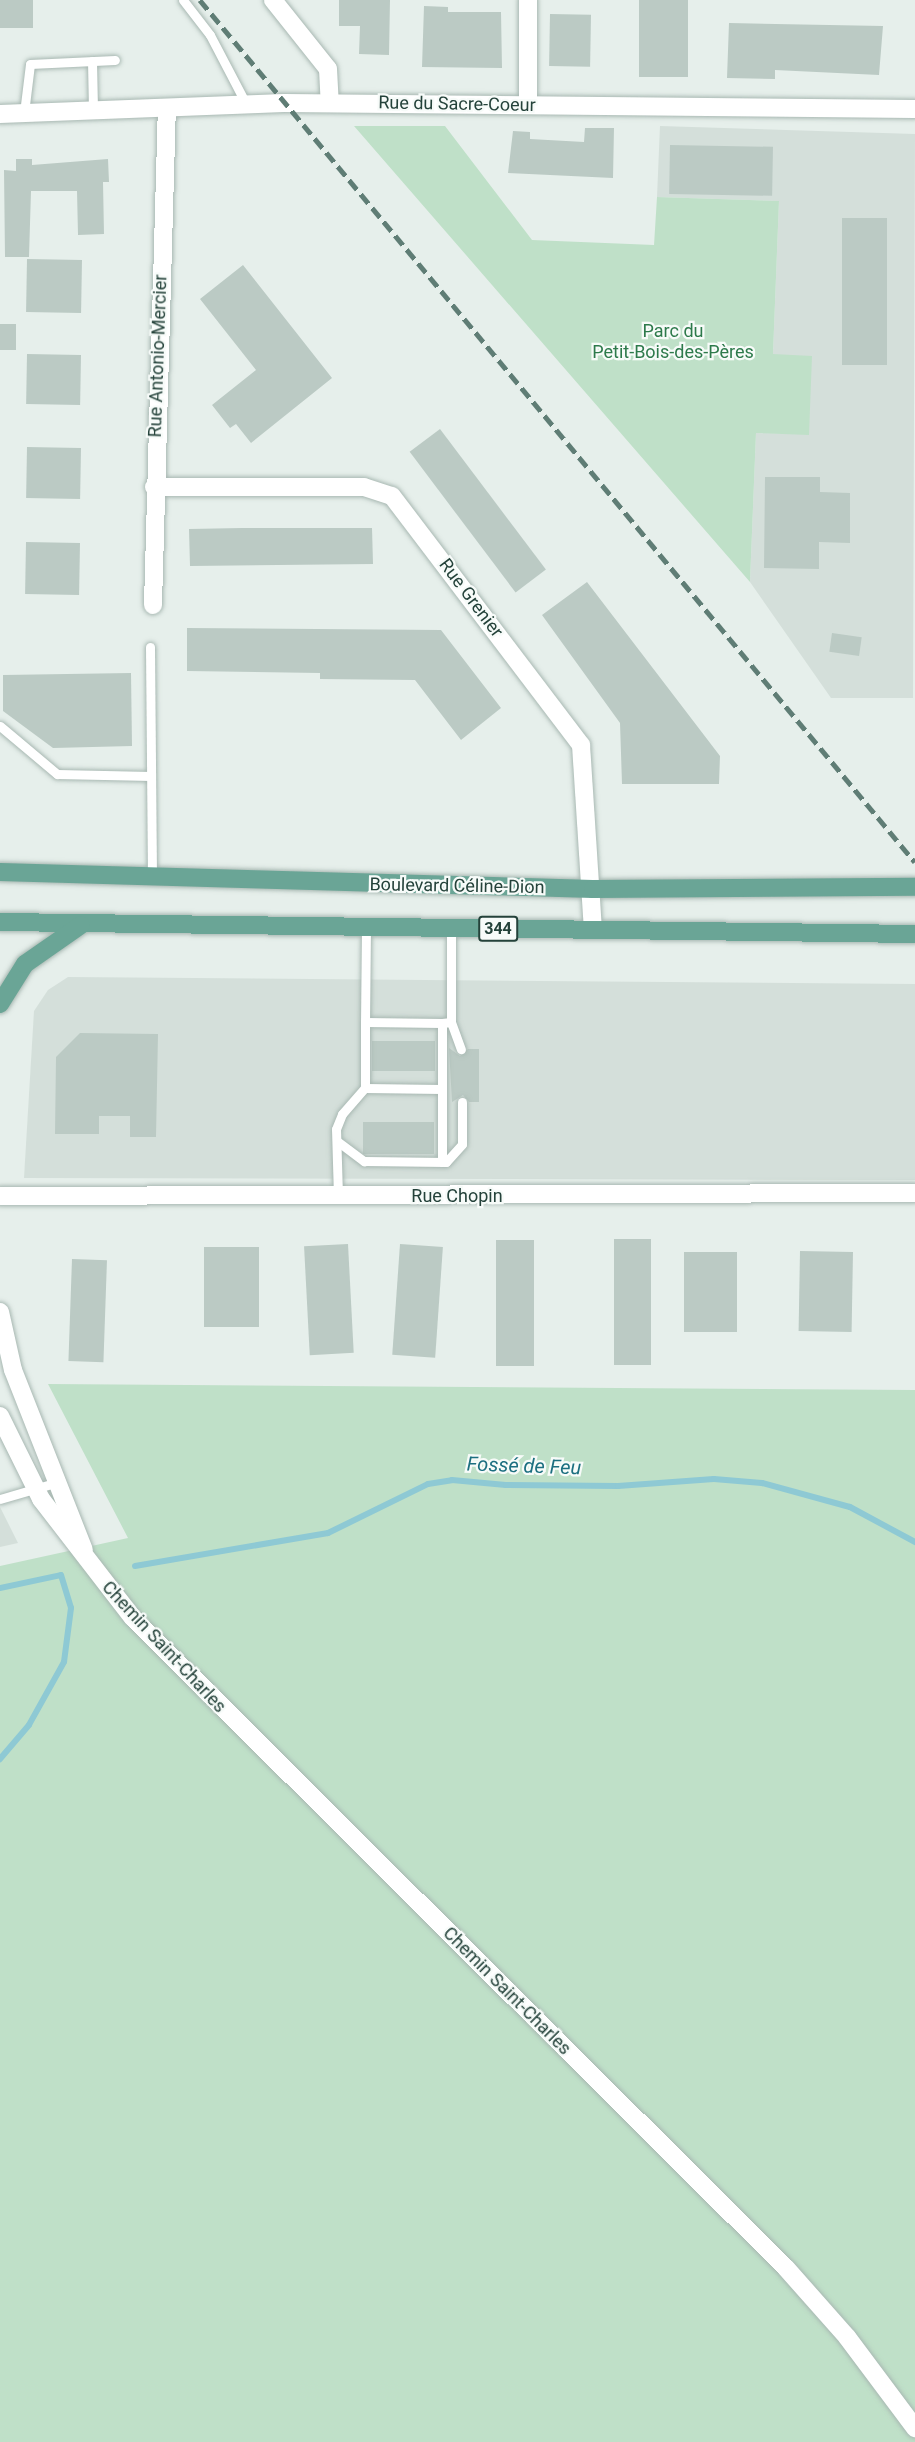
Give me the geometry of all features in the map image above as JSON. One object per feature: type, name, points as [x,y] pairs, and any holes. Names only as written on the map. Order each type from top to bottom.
[{"type":"main road","name":"Boulevard Céline-Dion","points":[[0,872],[593,889],[915,887]]},
{"type":"main road","points":[[0,922],[81,925]]},
{"type":"main road","name":"344","points":[[81,925],[915,934]]},
{"type":"main road","points":[[0,1004],[25,964],[81,925]]},
{"type":"street","points":[[273,0],[328,69],[330,103]]},
{"type":"street","points":[[528,0],[528,105]]},
{"type":"street","name":"Rue du Sacre-Coeur","points":[[0,114],[330,103],[915,110]]},
{"type":"street","name":"Rue Antonio-Mercier","points":[[153,605],[154,487],[167,108]]},
{"type":"street","name":"Rue Grenier","points":[[154,487],[364,487],[392,496],[577,737],[583,753],[593,889],[593,930]]},
{"type":"street","name":"Rue Chopin","points":[[0,1196],[915,1193]]},
{"type":"street","name":"Chemin Saint-Charles","points":[[0,1312],[3,1346],[89,1563]]},
{"type":"street","name":"Chemin Saint-Charles","points":[[0,1416],[6,1441],[35,1489],[89,1563],[191,1679],[786,2268],[855,2346],[915,2428]]},
{"type":"lane","points":[[183,0],[210,34],[246,104]]},
{"type":"lane","points":[[24,113],[30,64],[115,60]]},
{"type":"lane","points":[[92,61],[93,110]]},
{"type":"lane","points":[[150,647],[152,875]]},
{"type":"lane","points":[[0,726],[7,737],[62,775],[151,776]]},
{"type":"lane","points":[[338,1196],[337,1141],[342,1113],[365,1088],[366,928]]},
{"type":"lane","points":[[441,1162],[442,1089],[451,929]]},
{"type":"lane","points":[[365,1022],[447,1023]]},
{"type":"lane","points":[[447,1023],[461,1048]]},
{"type":"lane","points":[[365,1088],[442,1089]]},
{"type":"lane","points":[[337,1141],[364,1161],[441,1162],[460,1150],[462,1102]]},
{"type":"lane","points":[[0,1499],[58,1482]]},
{"type":"shaded area","points":[[660,126],[915,134],[913,698],[831,698],[750,582],[756,433],[809,434],[773,354],[779,201],[657,197]]},
{"type":"shaded area","points":[[68,977],[915,984],[915,1180],[24,1178],[34,1011],[48,990]]},
{"type":"shaded area","points":[[0,1507],[18,1543],[0,1547]]},
{"type":"green space","name":"Parc du Petit-Bois-des-Pères","points":[[354,126],[445,126],[532,240],[654,245],[657,197],[779,201],[773,354],[812,356],[809,435],[756,433],[750,582]]},
{"type":"green space","points":[[48,1384],[915,1390],[915,2442],[0,2442],[0,1566],[128,1538]]},
{"type":"building","points":[[0,0],[33,0],[33,28],[0,28]]},
{"type":"building","points":[[339,0],[390,0],[389,55],[359,54],[360,26],[339,26]]},
{"type":"building","points":[[639,0],[688,0],[688,77],[639,77]]},
{"type":"building","points":[[424,6],[448,7],[448,12],[501,12],[502,68],[422,67]]},
{"type":"building","points":[[550,14],[591,15],[590,67],[549,66]]},
{"type":"building","points":[[729,23],[883,26],[879,75],[775,70],[775,79],[727,78]]},
{"type":"building","points":[[585,128],[614,128],[613,178],[508,173],[513,131],[530,132],[530,139],[584,142]]},
{"type":"building","points":[[670,145],[773,147],[772,196],[669,194]]},
{"type":"building","points":[[16,159],[32,159],[32,165],[108,159],[109,182],[103,182],[104,234],[78,235],[77,191],[31,191],[29,257],[5,257],[4,170],[16,171]]},
{"type":"building","points":[[842,218],[887,218],[887,365],[842,365]]},
{"type":"building","points":[[27,259],[82,260],[81,313],[26,312]]},
{"type":"building","points":[[243,265],[332,378],[251,443],[236,424],[230,428],[212,405],[256,370],[200,299]]},
{"type":"building","points":[[0,324],[16,324],[16,350],[0,350]]},
{"type":"building","points":[[27,354],[81,355],[80,405],[26,404]]},
{"type":"building","points":[[440,429],[546,570],[516,592],[410,452]]},
{"type":"building","points":[[27,447],[81,448],[80,499],[26,498]]},
{"type":"building","points":[[765,477],[820,477],[820,492],[850,493],[850,543],[819,542],[819,569],[764,568]]},
{"type":"building","points":[[372,528],[373,564],[190,566],[189,529]]},
{"type":"building","points":[[26,542],[80,543],[79,595],[25,594]]},
{"type":"building","points":[[587,582],[720,756],[719,784],[622,784],[620,723],[542,615]]},
{"type":"building","points":[[187,628],[441,630],[501,708],[461,740],[415,680],[320,679],[320,673],[187,671]]},
{"type":"building","points":[[832,633],[862,637],[859,656],[829,652]]},
{"type":"building","points":[[131,673],[132,746],[53,748],[3,711],[3,675]]},
{"type":"building","points":[[80,1033],[158,1034],[156,1137],[130,1137],[130,1116],[99,1116],[99,1134],[55,1134],[56,1057]]},
{"type":"building","points":[[372,1041],[435,1041],[435,1071],[372,1071]]},
{"type":"building","points":[[449,1048],[460,1056],[468,1049],[479,1049],[479,1102],[469,1102],[463,1095],[452,1102]]},
{"type":"building","points":[[363,1122],[434,1122],[434,1154],[363,1154]]},
{"type":"building","points":[[614,1239],[651,1239],[651,1365],[614,1365]]},
{"type":"building","points":[[496,1240],[534,1240],[534,1366],[496,1366]]},
{"type":"building","points":[[348,1244],[354,1353],[310,1355],[304,1246]]},
{"type":"building","points":[[400,1244],[443,1247],[435,1358],[392,1355]]},
{"type":"building","points":[[204,1247],[259,1247],[259,1327],[204,1327]]},
{"type":"building","points":[[800,1251],[853,1252],[852,1332],[799,1331]]},
{"type":"building","points":[[684,1252],[737,1252],[737,1332],[684,1332]]},
{"type":"building","points":[[72,1259],[107,1260],[103,1362],[68,1361]]},
{"type":"waterway","name":"Fossé de Feu","points":[[135,1566],[328,1533],[428,1484],[452,1480],[506,1485],[618,1486],[714,1479],[762,1483],[850,1507],[915,1542]]},
{"type":"waterway","points":[[0,1588],[61,1575],[71,1608],[64,1662],[29,1725],[0,1759]]},
{"type":"railway","points":[[200,0],[915,862]]}]
